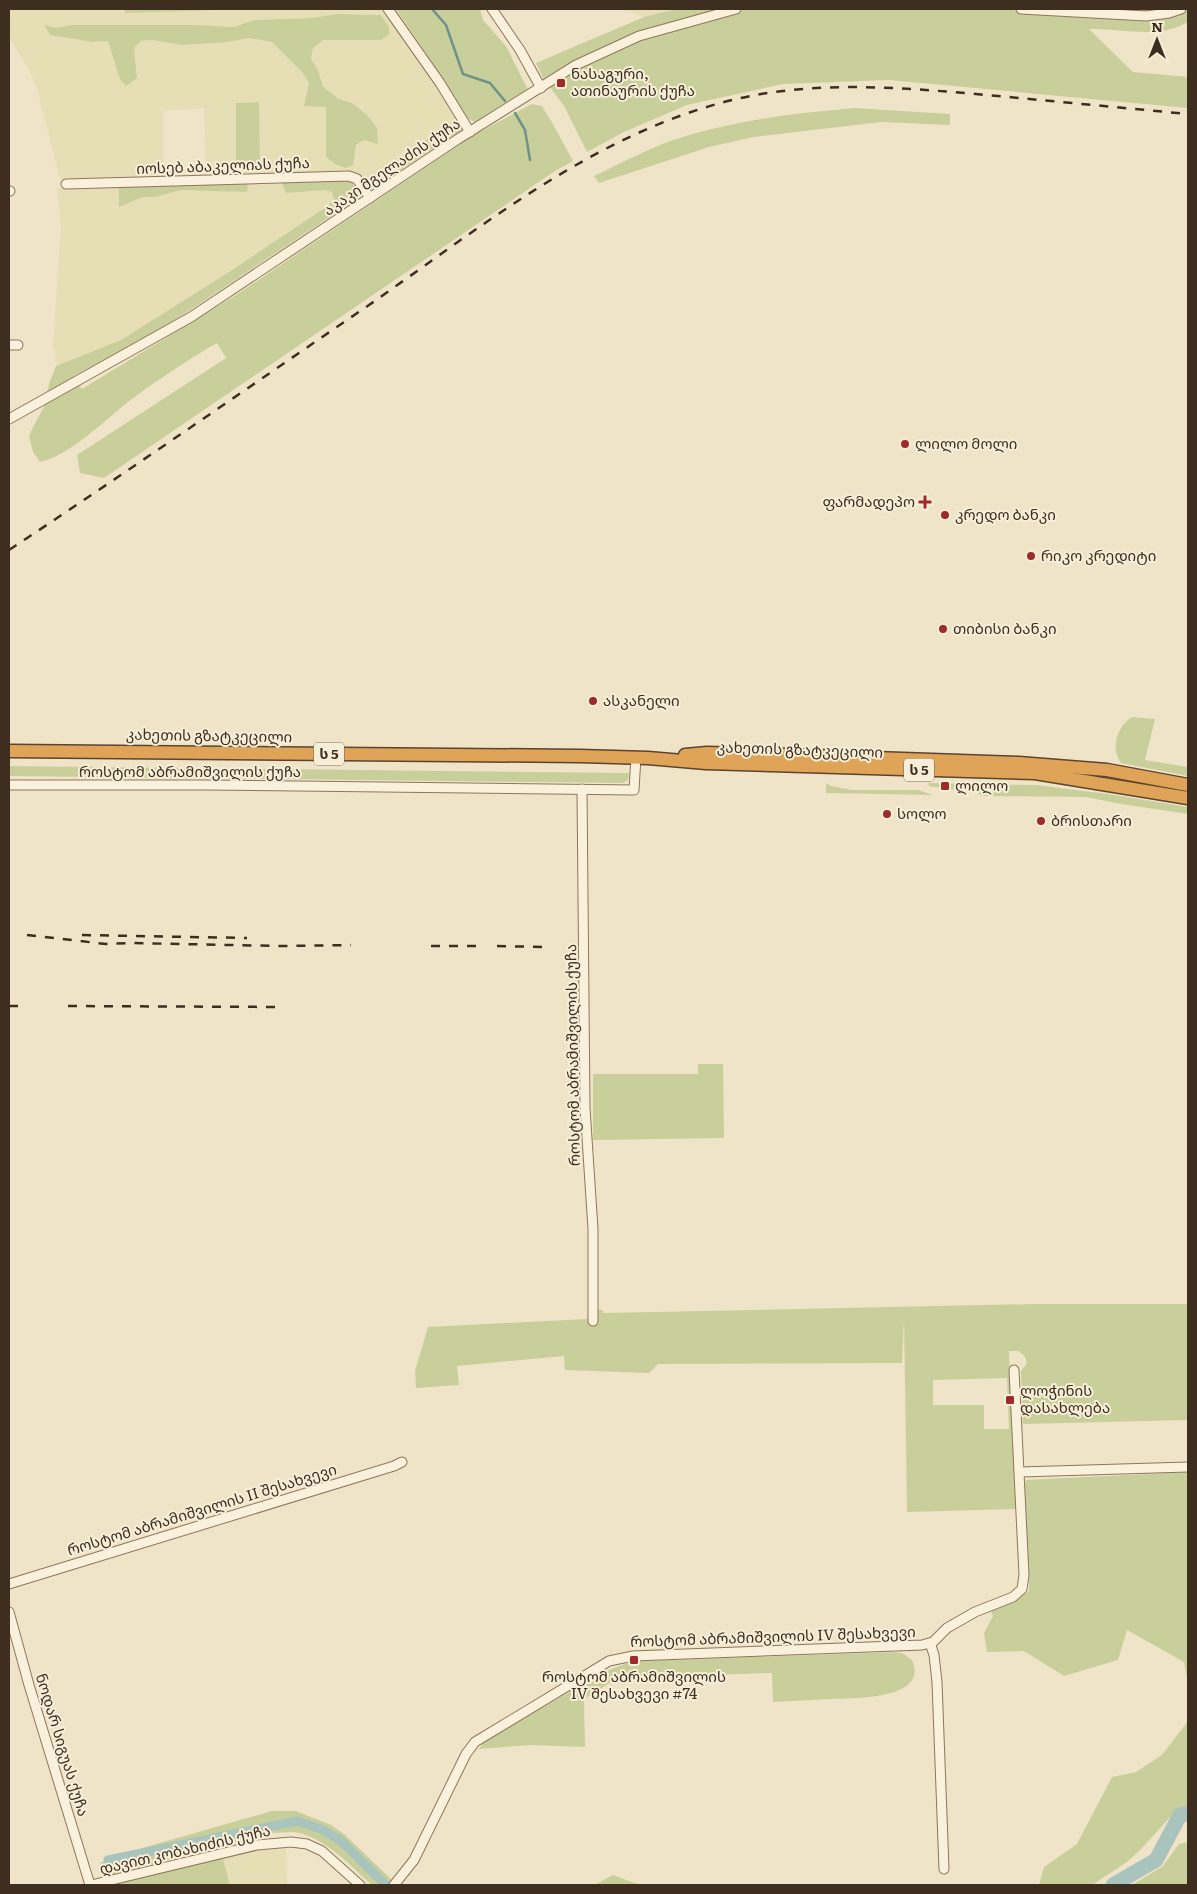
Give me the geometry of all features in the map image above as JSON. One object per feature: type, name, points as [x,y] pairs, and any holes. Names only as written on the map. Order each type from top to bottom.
[{"type":"highway","name":"კახეთის გზატკეცილი","points":[[9,751],[642,758],[706,763],[1035,773],[1188,798]]},
{"type":"highway","name":"კახეთის გზატკეცილი","points":[[642,758],[707,754],[1019,763],[1107,770],[1188,785]]},
{"type":"street","points":[[388,9],[440,83],[470,132]]},
{"type":"street","points":[[492,9],[520,50],[540,88]]},
{"type":"street","name":"აკაკი მგელაძის ქუჩა","points":[[9,419],[191,318],[470,132],[576,65],[639,36],[736,9]]},
{"type":"street","points":[[1023,9],[1146,16],[1182,9]]},
{"type":"street","name":"იოსებ აბაკელიას ქუჩა","points":[[66,184],[349,176],[358,179],[370,198]]},
{"type":"street","name":"როსტომ აბრამიშვილის ქუჩა","points":[[9,785],[205,784],[634,790],[642,758]]},
{"type":"street","name":"როსტომ აბრამიშვილის ქუჩა","points":[[582,789],[586,1108],[593,1230],[593,1321]]},
{"type":"street","points":[[944,1869],[936,1682],[934,1656],[930,1643],[947,1628],[975,1612],[1013,1597],[1022,1589],[1024,1575],[1014,1370]]},
{"type":"street","name":"როსტომ აბრამიშვილის II შესახვევი","points":[[9,1584],[402,1462]]},
{"type":"street","points":[[1020,1472],[1188,1467]]},
{"type":"street","name":"ნოდარ სიგუას ქუჩა","points":[[9,1612],[29,1685],[91,1885]]},
{"type":"street","name":"როსტომ აბრამიშვილის IV შესახვევი","points":[[396,1884],[414,1860],[466,1754],[475,1742],[609,1661],[633,1656],[922,1645],[930,1643]]},
{"type":"street","name":"დავით კობახიძის ქუჩა","points":[[91,1885],[257,1845],[291,1842],[307,1844],[322,1851],[360,1885]]},
{"type":"shaded area","points":[[9,9],[124,9],[125,13],[218,9],[396,9],[443,78],[467,118],[443,129],[368,179],[351,172],[206,174],[204,108],[163,111],[163,176],[60,179],[37,88],[30,72],[9,37]],"holes":[[[337,14],[369,14],[389,35],[381,40],[323,40],[313,47],[311,59],[318,70],[323,87],[339,99],[352,103],[378,144],[364,140],[356,146],[355,154],[326,107],[304,106],[309,83],[302,72],[272,42],[249,38],[228,42],[183,45],[152,40],[141,41],[134,48],[137,78],[111,50],[108,41],[93,42],[50,35],[45,26],[56,28],[73,25],[198,25],[234,27],[254,20],[312,18]],[[258,102],[259,169],[236,169],[236,103]]]},
{"type":"shaded area","points":[[624,9],[676,9],[644,17]]},
{"type":"shaded area","points":[[248,182],[263,185],[282,183],[286,193],[324,190],[332,192],[334,199],[329,205],[229,272],[121,340],[57,366],[53,346],[61,225],[57,188],[119,186],[119,206],[143,197],[155,197],[181,190],[247,192]]},
{"type":"shaded area","points":[[286,1845],[287,1885],[230,1885],[223,1859],[270,1846]]},
{"type":"green space","points":[[125,9],[218,9],[218,10],[125,13]]},
{"type":"green space","points":[[396,9],[480,9],[483,20],[506,46],[528,90],[475,122],[467,118],[443,78]]},
{"type":"green space","points":[[676,9],[1188,9],[1188,22],[1164,31],[1139,32],[1089,29],[1133,72],[1188,77],[1188,108],[889,80],[783,84],[687,105],[624,132],[587,152],[564,106],[543,78],[536,63],[644,17]]},
{"type":"green space","points":[[337,14],[381,15],[389,27],[389,35],[381,40],[323,40],[313,48],[311,59],[318,70],[323,87],[339,99],[352,103],[367,115],[377,128],[378,144],[364,140],[356,145],[353,165],[346,168],[337,165],[326,157],[326,107],[304,106],[309,83],[302,72],[272,42],[249,38],[228,42],[182,45],[152,40],[141,41],[134,48],[137,78],[126,86],[120,79],[108,41],[93,42],[50,35],[44,25],[56,28],[72,25],[197,25],[234,27],[254,20],[312,18]]},
{"type":"green space","points":[[259,102],[260,169],[236,169],[236,103]]},
{"type":"green space","points":[[532,104],[542,106],[573,161],[555,171],[104,478],[80,473],[77,455],[226,358],[217,343],[128,402],[63,453],[40,462],[33,452],[29,436],[44,407],[49,384],[56,366],[121,340],[229,272],[329,205],[334,199],[332,192],[324,190],[286,193],[282,183],[337,179],[350,180],[361,196],[175,320],[126,349],[73,376],[82,389],[236,295],[474,135]]},
{"type":"green space","points":[[855,108],[950,114],[950,125],[881,122],[754,137],[709,147],[599,183],[594,176],[662,144],[707,130],[770,118]]},
{"type":"green space","points":[[457,123],[463,129],[373,188],[368,179],[443,129]]},
{"type":"green space","points":[[248,182],[247,192],[181,190],[155,197],[143,197],[119,207],[119,186]]},
{"type":"green space","points":[[1132,717],[1155,719],[1145,760],[1188,767],[1188,776],[1121,763],[1116,751],[1117,738],[1122,726]]},
{"type":"green space","points":[[9,766],[629,773],[628,780],[623,783],[9,776]]},
{"type":"green space","points":[[826,783],[831,786],[852,790],[918,790],[933,795],[826,793]]},
{"type":"green space","points":[[928,783],[1036,785],[1188,807],[1188,814],[1086,797],[983,796],[977,793],[929,786]]},
{"type":"green space","points":[[698,1064],[723,1064],[724,1138],[593,1140],[593,1074],[698,1074]]},
{"type":"green space","points":[[1035,1304],[1188,1304],[1188,1420],[1023,1424],[1021,1371],[1027,1363],[1024,1355],[1018,1351],[1009,1351],[1016,1509],[907,1512],[904,1319],[902,1363],[658,1364],[649,1373],[565,1370],[564,1356],[457,1366],[459,1385],[416,1388],[415,1371],[428,1327],[587,1319],[590,1309],[603,1310],[603,1313]],"holes":[[[1007,1378],[1009,1429],[984,1429],[984,1405],[933,1405],[933,1380]]]},
{"type":"green space","points":[[1188,1472],[1188,1684],[1184,1662],[1127,1630],[1118,1660],[1064,1676],[1024,1651],[987,1652],[984,1633],[993,1616],[991,1611],[1016,1601],[1029,1591],[1023,1494],[1026,1480]]},
{"type":"green space","points":[[902,1653],[912,1660],[915,1673],[910,1683],[900,1690],[886,1694],[871,1697],[773,1702],[772,1673],[618,1678],[584,1699],[585,1747],[531,1745],[479,1749],[484,1742],[604,1672],[625,1664],[641,1661]]},
{"type":"green space","points":[[1188,1721],[1188,1808],[1175,1812],[1127,1862],[1092,1885],[1039,1885],[1044,1867],[1077,1844],[1112,1777],[1136,1772],[1162,1755]]},
{"type":"green space","points":[[272,1811],[296,1811],[331,1825],[344,1834],[392,1880],[385,1885],[372,1885],[346,1861],[316,1839],[294,1832],[270,1833],[106,1876],[100,1863],[111,1857]]},
{"type":"green space","points":[[1188,1842],[1188,1885],[1132,1885],[1163,1866],[1179,1844]]},
{"type":"green space","points":[[223,1859],[230,1885],[115,1885],[116,1884]]},
{"type":"green space","points":[[613,1875],[640,1885],[594,1885]]},
{"type":"waterway","points":[[432,9],[446,25],[463,74],[490,83],[505,101]]},
{"type":"waterway","points":[[515,113],[525,130],[530,160]]},
{"type":"waterway","points":[[1113,1885],[1156,1860],[1180,1815],[1188,1814]]},
{"type":"waterway","points":[[108,1860],[297,1821],[321,1829],[340,1840],[386,1885]]},
{"type":"railway","points":[[9,550],[369,305],[507,208],[603,150],[654,126],[706,107],[761,94],[791,90],[850,87],[938,91],[1188,114]]},
{"type":"railway","points":[[27,935],[106,944],[351,945]]},
{"type":"railway","points":[[82,935],[247,938]]},
{"type":"railway","points":[[431,946],[482,946]]},
{"type":"railway","points":[[497,946],[544,947]]},
{"type":"railway","points":[[9,1006],[25,1006]]},
{"type":"railway","points":[[68,1006],[284,1007]]},
{"type":"place","name":"ნასაგური, ათინაურის ქუჩა","points":[[561,83]]},
{"type":"place","name":"ლილო მოლი","points":[[905,444]]},
{"type":"place","name":"ფარმადეპო","points":[[925,502]]},
{"type":"place","name":"კრედო ბანკი","points":[[945,515]]},
{"type":"place","name":"რიკო კრედიტი","points":[[1031,556]]},
{"type":"place","name":"თიბისი ბანკი","points":[[943,629]]},
{"type":"place","name":"ასკანელი","points":[[593,701]]},
{"type":"place","name":"ლილო","points":[[945,786]]},
{"type":"place","name":"სოლო","points":[[887,814]]},
{"type":"place","name":"ბრისთარი","points":[[1041,821]]},
{"type":"place","name":"ლოჭინის დასახლება","points":[[1010,1400]]},
{"type":"place","name":"როსტომ აბრამიშვილის IV შესახვევი #74","points":[[634,1660]]}]
